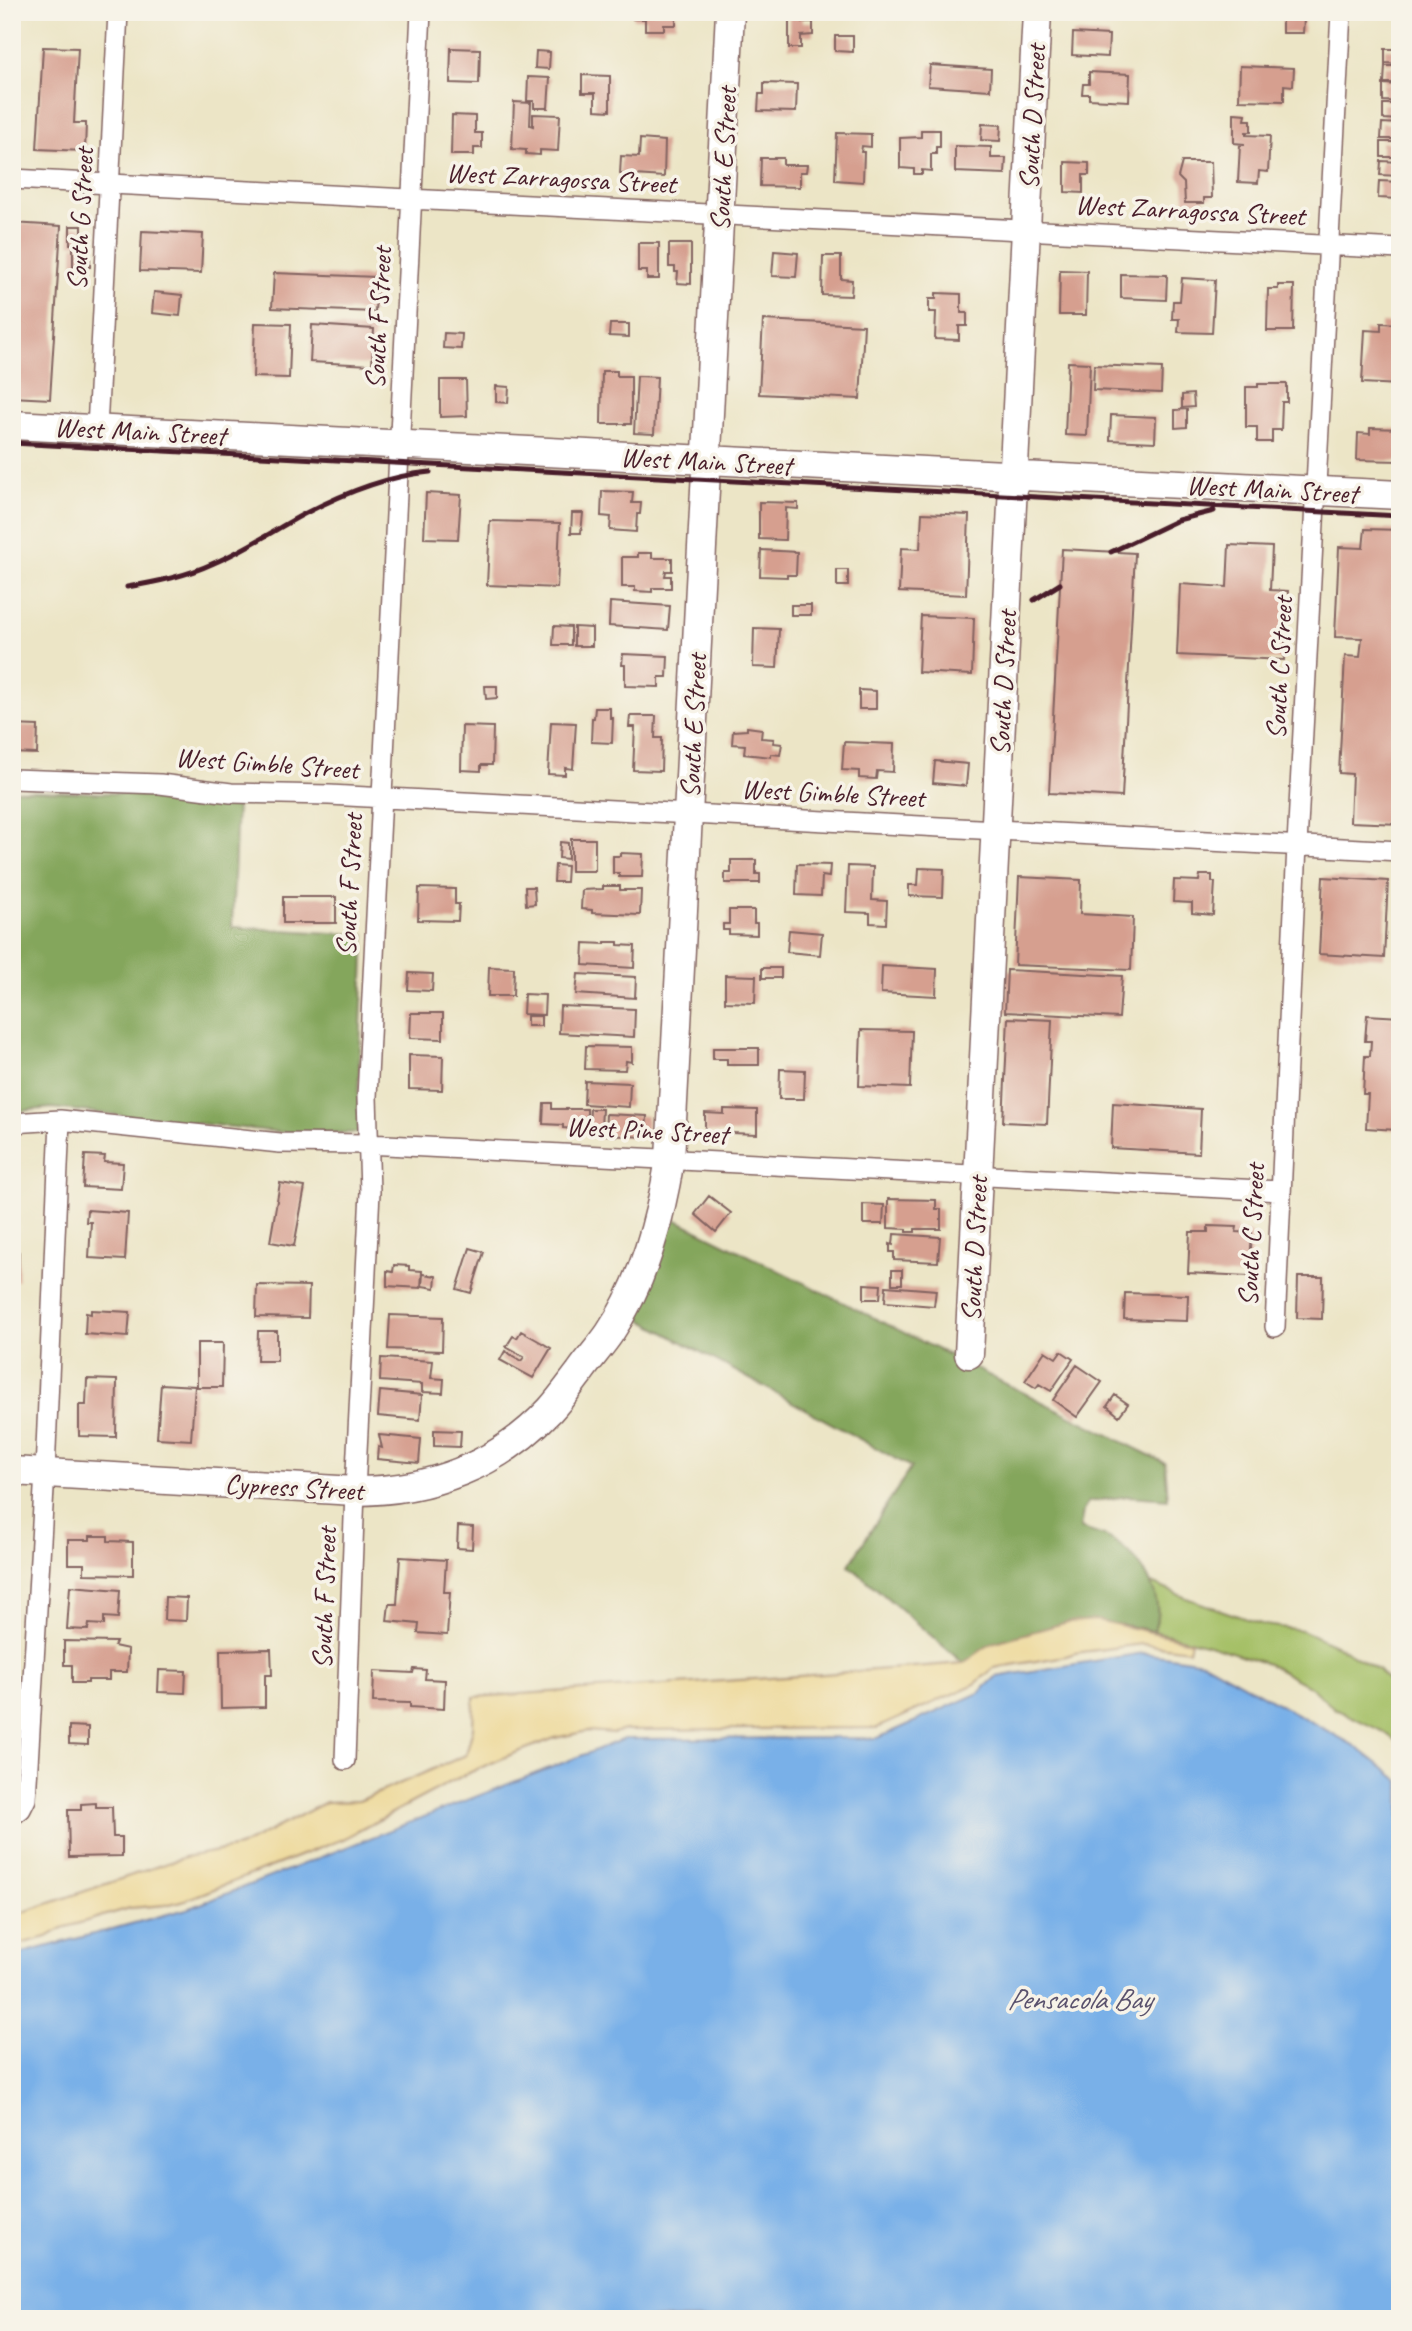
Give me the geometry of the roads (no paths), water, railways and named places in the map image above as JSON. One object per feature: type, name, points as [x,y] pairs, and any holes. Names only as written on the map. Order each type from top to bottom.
[{"type":"street","name":"South G Street","points":[[97,429],[118,12]]},
{"type":"street","name":"South F Street","points":[[345,1760],[370,1192],[367,1097],[421,12]]},
{"type":"street","name":"South E Street","points":[[552,1408],[609,1334],[636,1283],[653,1240],[664,1200],[670,1160],[730,12]]},
{"type":"street","name":"South D Street","points":[[968,1354],[1037,12]]},
{"type":"street","name":"South C Street","points":[[1275,1327],[1297,845],[1341,12]]},
{"type":"street","name":"West Zarragossa Street","points":[[12,179],[1400,249]]},
{"type":"street","name":"West Main Street","points":[[12,425],[1400,495]]},
{"type":"street","name":"West Gimble Street","points":[[12,779],[160,784],[231,793],[689,813],[1400,851]]},
{"type":"street","name":"West Pine Street","points":[[12,1123],[60,1119],[280,1143],[367,1144],[1281,1191]]},
{"type":"street","points":[[17,1812],[26,1799],[45,1472],[60,1119]]},
{"type":"street","name":"Cypress Street","points":[[12,1471],[355,1491],[404,1488],[435,1482],[469,1469],[501,1452],[552,1408]]},
{"type":"water","name":"Pensacola Bay","points":[[1143,1653],[1203,1662],[1355,1746],[1400,1781],[1400,2319],[12,2319],[12,1956],[190,1908],[624,1739],[878,1738],[979,1693],[996,1677]]},
{"type":"railway","points":[[12,443],[1400,516]]},
{"type":"railway","points":[[127,587],[203,568],[349,493],[397,477],[430,472]]},
{"type":"railway","points":[[1111,552],[1178,520],[1214,511]]},
{"type":"railway","points":[[1034,600],[1060,584]]}]
